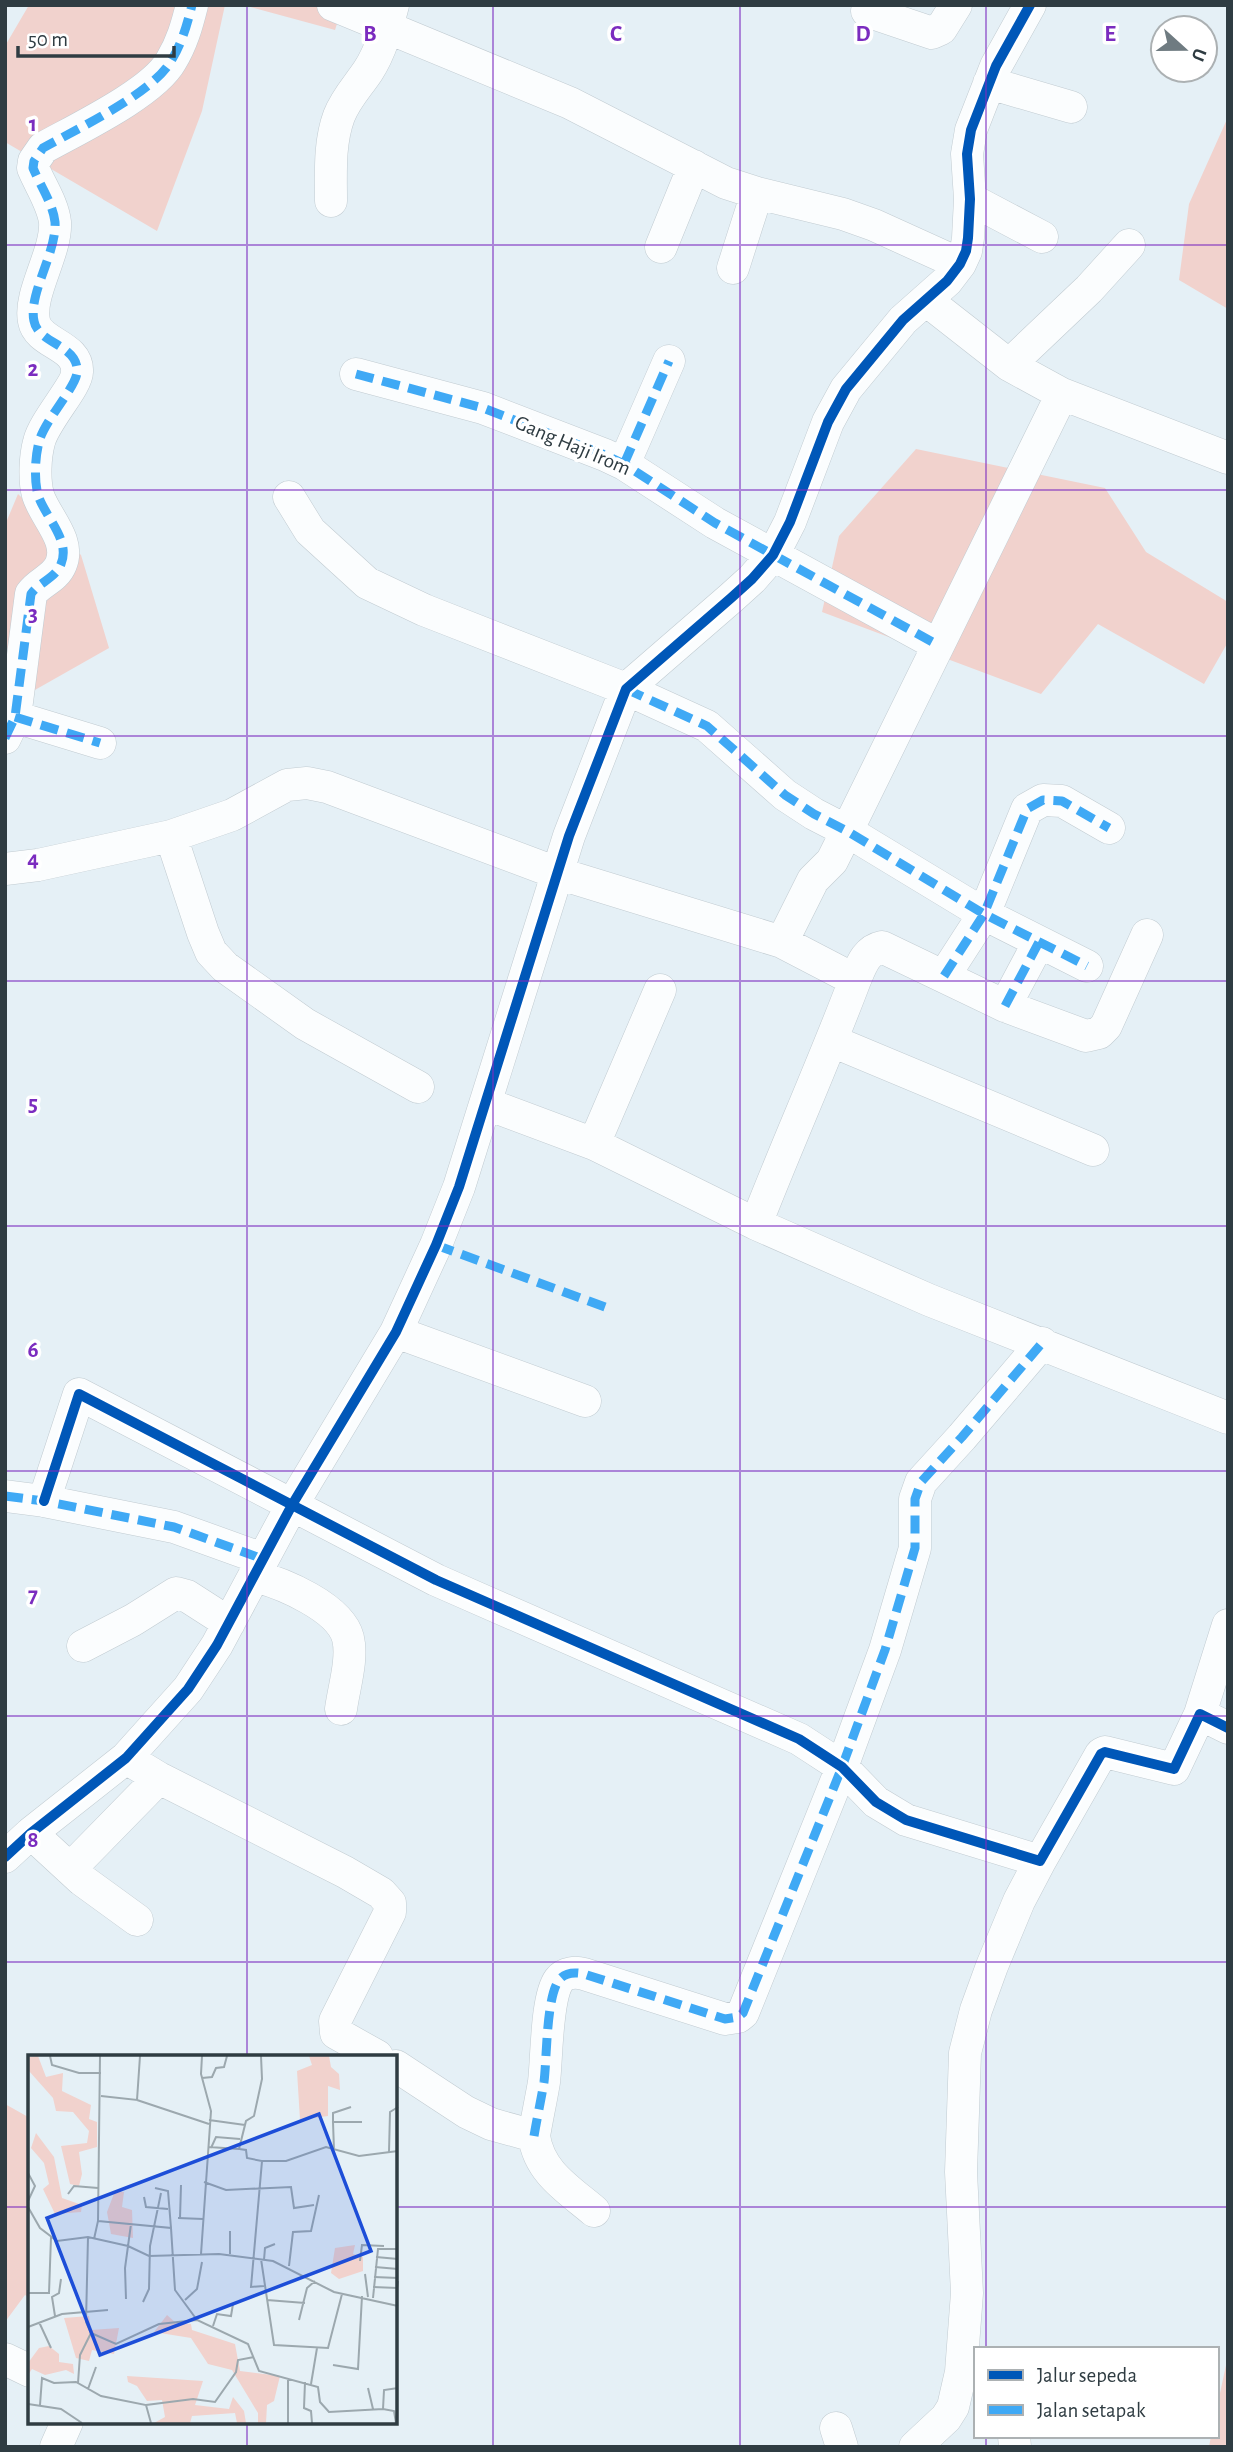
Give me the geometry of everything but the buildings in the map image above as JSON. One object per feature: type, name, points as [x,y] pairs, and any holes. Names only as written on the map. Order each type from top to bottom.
[{"type":"street","points":[[100,743],[10,728],[31,594],[58,570],[64,554],[62,544],[38,495],[36,472],[39,441],[58,404],[74,382],[77,372],[75,362],[68,353],[38,331],[34,323],[35,305],[52,244],[55,222],[33,168],[43,148],[143,91],[170,63],[186,31],[192,5]]},
{"type":"street","points":[[333,5],[390,17],[570,103],[726,183],[843,214],[960,264]]},
{"type":"street","points":[[867,11],[932,33],[941,29],[956,5]]},
{"type":"street","points":[[5,1857],[31,1833],[126,1758],[188,1689],[217,1645],[292,1505],[396,1332],[446,1222],[487,1104],[502,1045],[569,836],[626,689],[752,579],[772,555],[790,522],[818,448],[846,389],[903,320],[947,281],[960,264],[967,245],[970,199],[968,144],[973,123],[1022,7]]},
{"type":"street","points":[[331,201],[331,157],[338,119],[347,99],[376,58],[390,17]]},
{"type":"street","points":[[989,83],[1071,107]]},
{"type":"street","points":[[661,247],[694,166]]},
{"type":"street","points":[[733,268],[757,193]]},
{"type":"street","points":[[970,199],[1042,237]]},
{"type":"street","points":[[1009,365],[1089,289],[1129,245]]},
{"type":"street","points":[[926,300],[1009,365],[1062,394],[1228,458]]},
{"type":"street","points":[[624,464],[669,360]]},
{"type":"street","name":"Gang Haji Irom","points":[[356,374],[482,408],[575,442],[624,464],[715,523],[938,645]]},
{"type":"street","points":[[782,942],[813,880],[832,861],[1062,394]]},
{"type":"street","points":[[289,497],[310,531],[367,583],[425,610],[626,689],[706,726],[786,795],[814,814],[984,914],[1087,966]]},
{"type":"street","points":[[5,869],[51,862],[171,836],[232,815],[287,785],[307,783],[327,787],[557,873],[782,942],[855,980]]},
{"type":"street","points":[[944,976],[984,914],[1027,808],[1043,800],[1062,801],[1109,828]]},
{"type":"street","points":[[171,836],[203,933],[211,952],[225,967],[305,1024],[418,1087]]},
{"type":"street","points":[[756,1224],[855,980],[867,956],[874,949],[881,947],[1005,1006],[1086,1036],[1099,1034],[1106,1026],[1147,935]]},
{"type":"street","points":[[1005,1006],[1039,942]]},
{"type":"street","points":[[594,1144],[660,990]]},
{"type":"street","points":[[832,1041],[1093,1150]]},
{"type":"street","points":[[487,1104],[594,1144],[756,1224],[929,1300],[1225,1410]]},
{"type":"street","points":[[396,1332],[585,1401]]},
{"type":"street","points":[[594,2211],[551,2176],[542,2164],[534,2136],[544,2080],[550,2015],[559,1979],[572,1973],[584,1974],[725,2019],[738,2017],[743,2013],[842,1767],[885,1650],[915,1548],[915,1499],[918,1488],[1042,1343]]},
{"type":"street","points":[[44,1501],[79,1394],[436,1580],[799,1740],[842,1767],[876,1802],[906,1820],[1040,1861]]},
{"type":"street","points":[[5,1496],[44,1501],[174,1527],[258,1567],[339,1620],[348,1638],[349,1650],[341,1709]]},
{"type":"street","points":[[83,1646],[133,1620],[176,1593],[187,1596],[229,1623]]},
{"type":"street","points":[[915,2447],[946,2418],[967,2388],[967,2293],[961,2172],[965,2053],[976,2010],[992,1966],[1019,1901],[1101,1754],[1105,1752],[1174,1769],[1214,1721],[1228,1625]]},
{"type":"street","points":[[126,1758],[159,1778],[382,1893],[390,1903],[390,1912],[334,2021],[336,2033],[343,2039],[375,2055]]},
{"type":"street","points":[[70,1869],[159,1778]]},
{"type":"street","points":[[31,1833],[103,1897],[137,1920]]},
{"type":"street","points":[[397,2067],[466,2112],[491,2124],[534,2136]]},
{"type":"street","points":[[5,2359],[28,2370]]},
{"type":"street","points":[[55,2447],[66,2424]]},
{"type":"shaded area","points":[[29,5],[225,5],[202,111],[157,231],[5,142],[5,46]]},
{"type":"shaded area","points":[[243,5],[343,5],[335,30]]},
{"type":"shaded area","points":[[1228,117],[1228,309],[1179,280],[1189,204]]},
{"type":"shaded area","points":[[916,449],[1105,488],[1146,552],[1228,602],[1228,642],[1204,684],[1098,624],[1041,694],[822,612],[839,536]]},
{"type":"shaded area","points":[[18,494],[81,555],[109,648],[19,699],[5,729],[5,525]]},
{"type":"shaded area","points":[[5,2104],[28,2117],[28,2297],[25,2295],[5,2322]]},
{"type":"shaded area","points":[[1228,2356],[1228,2447],[1209,2447],[1211,2438],[1219,2438],[1219,2398]]},
{"type":"marked path","points":[[5,738],[15,717],[31,594],[55,573],[63,555],[60,537],[38,495],[38,448],[47,424],[72,386],[77,372],[72,356],[43,335],[34,321],[35,298],[52,246],[55,222],[49,201],[33,168],[34,161],[43,148],[132,98],[162,73],[178,47],[192,5]]},
{"type":"marked path","points":[[624,464],[669,361]]},
{"type":"marked path","points":[[356,374],[483,408],[605,455],[624,464],[715,523],[938,645]]},
{"type":"marked path","points":[[626,689],[707,726],[785,795],[814,814],[984,914],[1087,966]]},
{"type":"marked path","points":[[15,717],[100,743]]},
{"type":"marked path","points":[[944,976],[984,914],[1027,809],[1043,800],[1062,801],[1109,828]]},
{"type":"marked path","points":[[1005,1006],[1039,942]]},
{"type":"marked path","points":[[436,1245],[605,1307]]},
{"type":"marked path","points":[[534,2136],[544,2082],[552,2000],[559,1980],[564,1975],[584,1974],[725,2019],[738,2017],[743,2013],[842,1767],[885,1650],[915,1548],[915,1499],[921,1482],[1042,1343]]},
{"type":"marked path","points":[[5,1496],[44,1501],[174,1527],[263,1559]]},
{"type":"cycle path","points":[[5,1857],[31,1833],[126,1758],[188,1689],[217,1645],[292,1505],[396,1332],[459,1187],[569,836],[626,689],[752,579],[773,555],[790,522],[828,422],[846,389],[903,320],[947,281],[960,264],[968,238],[970,199],[967,154],[971,130],[996,66],[1030,5]]},
{"type":"cycle path","points":[[44,1501],[79,1394],[436,1580],[799,1739],[842,1767],[876,1802],[906,1820],[1040,1861],[1101,1754],[1105,1752],[1174,1769],[1200,1714],[1228,1728]]}]
